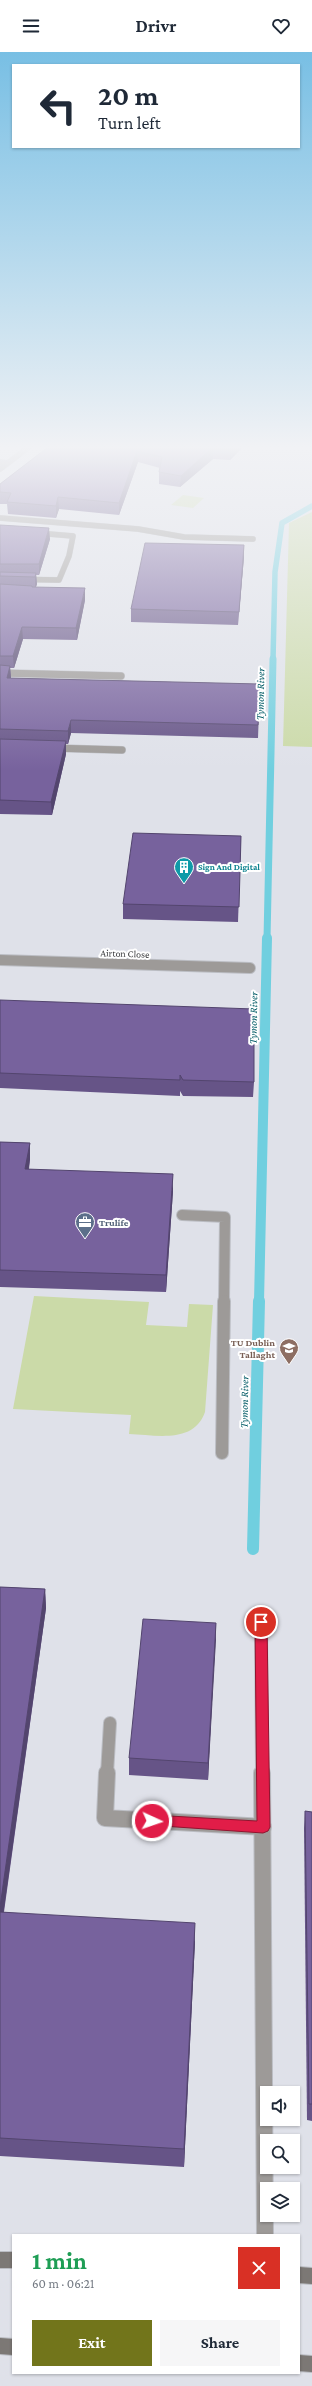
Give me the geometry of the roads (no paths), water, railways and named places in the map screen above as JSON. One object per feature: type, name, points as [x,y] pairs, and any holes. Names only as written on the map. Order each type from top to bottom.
[{"type":"main road","points":[[0,2260],[12,2260]]},
{"type":"main road","points":[[300,2275],[312,2276]]},
{"type":"main road","points":[[0,2346],[12,2347]]},
{"type":"main road","points":[[300,2363],[312,2364]]},
{"type":"street","points":[[0,579],[59,580],[70,553]]},
{"type":"street","points":[[0,673],[121,676]]},
{"type":"street","points":[[46,748],[122,750]]},
{"type":"street","name":"Airton Close","points":[[0,960],[250,968]]},
{"type":"street","points":[[182,1215],[225,1217],[222,1454]]},
{"type":"street","points":[[261,1622],[265,2234]]},
{"type":"street","points":[[110,1723],[105,1818],[263,1827]]},
{"type":"waterway","name":"Tymon River","points":[[273,660],[275,572],[278,553]]},
{"type":"waterway","name":"Tymon River","points":[[267,939],[273,659]]},
{"type":"waterway","name":"Tymon River","points":[[259,1302],[267,938]]},
{"type":"waterway","name":"Tymon River","points":[[253,1549],[259,1301]]},
{"type":"place","name":"Sign And Digital","points":[[184,884]]},
{"type":"place","name":"Trulife","points":[[85,1239]]},
{"type":"place","name":"TU Dublin Tallaght","points":[[289,1365]]}]
